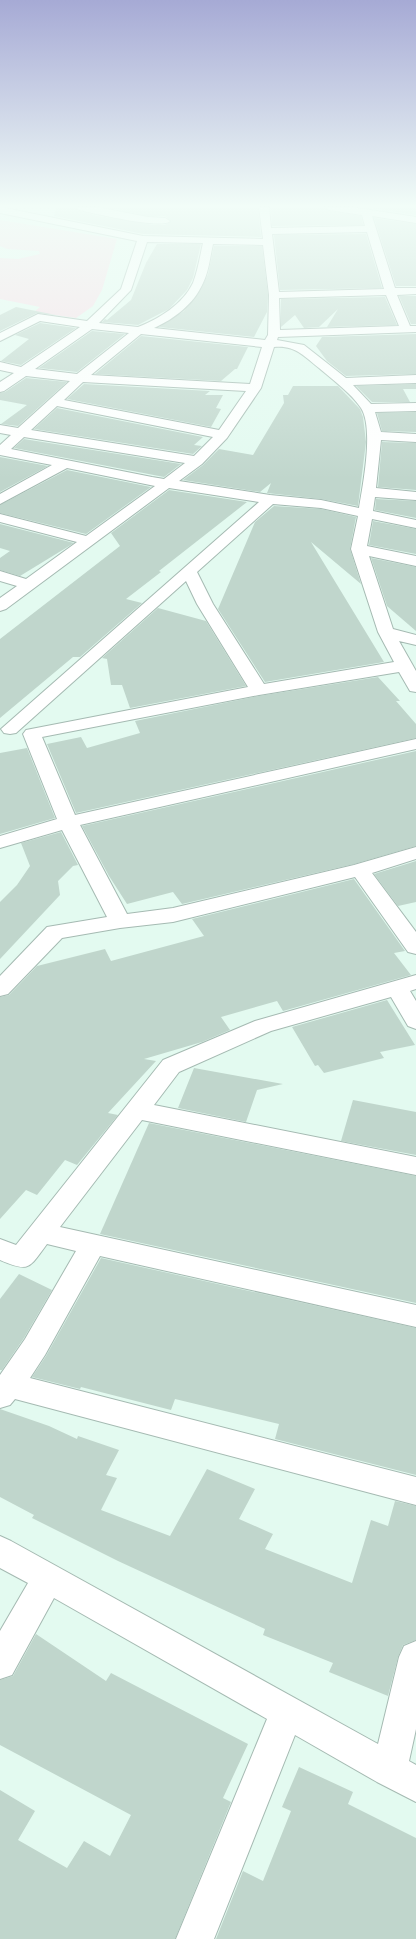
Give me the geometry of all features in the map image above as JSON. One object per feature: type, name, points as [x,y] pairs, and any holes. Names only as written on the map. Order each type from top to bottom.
[{"type":"street","points":[[0,388],[25,372],[90,325],[118,297]]},
{"type":"street","points":[[0,451],[23,432],[80,378],[139,330],[149,328],[186,301],[188,297]]},
{"type":"street","points":[[0,606],[197,461],[222,435],[254,388],[272,339],[274,297]]},
{"type":"street","points":[[0,338],[38,317],[90,325],[139,330],[272,339],[411,329],[394,297]]},
{"type":"street","points":[[272,339],[300,347],[343,382],[368,408],[375,436],[369,492],[359,549],[386,632],[416,688]]},
{"type":"street","points":[[0,366],[25,372],[80,378],[254,388]]},
{"type":"street","points":[[343,382],[416,379]]},
{"type":"street","points":[[55,402],[222,435]]},
{"type":"street","points":[[368,408],[416,407]]},
{"type":"street","points":[[0,429],[197,461]]},
{"type":"street","points":[[375,436],[416,438]]},
{"type":"street","points":[[0,451],[168,483],[270,499],[321,504],[416,524]]},
{"type":"street","points":[[0,500],[65,464]]},
{"type":"street","points":[[369,492],[416,496]]},
{"type":"street","points":[[5,727],[190,570],[270,499]]},
{"type":"street","points":[[0,518],[89,541]]},
{"type":"street","points":[[359,549],[416,561]]},
{"type":"street","points":[[190,570],[205,604],[259,690]]},
{"type":"street","points":[[0,576],[29,585]]},
{"type":"street","points":[[386,632],[416,640]]},
{"type":"street","points":[[5,727],[32,734],[259,690],[403,666]]},
{"type":"street","points":[[32,734],[68,822],[120,921]]},
{"type":"street","points":[[0,842],[68,822],[416,744]]},
{"type":"street","points":[[0,989],[55,932],[120,921],[173,915],[360,870],[416,853]]},
{"type":"street","points":[[360,870],[416,948]]},
{"type":"street","points":[[0,1248],[21,1258],[171,1066],[263,1026],[406,985],[416,1021]]},
{"type":"street","points":[[137,1110],[416,1166]]},
{"type":"street","points":[[42,1233],[416,1316]]},
{"type":"street","points":[[93,1244],[35,1347],[4,1391],[416,1492]]},
{"type":"street","points":[[0,1551],[403,1777],[416,1657]]},
{"type":"street","points":[[0,1663],[48,1578]]},
{"type":"street","points":[[195,1939],[286,1712]]},
{"type":"shaded area","points":[[0,297],[98,297],[93,306],[76,318],[34,312],[40,307],[0,299]]},
{"type":"building","points":[[132,297],[180,297],[169,309],[138,325],[102,322],[105,319],[107,320]]},
{"type":"building","points":[[195,297],[268,297],[267,312],[254,337],[159,327],[184,311]]},
{"type":"building","points":[[385,297],[397,325],[327,327],[338,309],[319,327],[304,328],[295,315],[281,327],[281,299]]},
{"type":"building","points":[[400,297],[416,297],[416,324],[411,324]]},
{"type":"building","points":[[16,307],[56,315],[37,313],[0,331],[0,315]]},
{"type":"building","points":[[40,323],[76,328],[21,365],[1,361],[29,339],[15,335]]},
{"type":"building","points":[[92,331],[125,334],[77,372],[39,368]]},
{"type":"building","points":[[416,334],[416,374],[346,376],[327,361],[316,346],[322,337]]},
{"type":"building","points":[[141,336],[248,347],[237,369],[221,381],[95,374]]},
{"type":"building","points":[[26,378],[67,382],[18,426],[1,424],[27,405],[0,400],[0,393],[5,392]]},
{"type":"building","points":[[84,384],[210,391],[205,395],[223,395],[216,408],[221,409],[211,427],[67,399]]},
{"type":"building","points":[[416,384],[416,389],[403,389],[410,402],[372,402],[356,386]]},
{"type":"building","points":[[293,386],[338,386],[360,409],[363,417],[366,442],[358,506],[321,499],[267,493],[271,483],[260,492],[183,480],[203,465],[219,449],[253,455],[284,403],[283,395],[288,395]]},
{"type":"building","points":[[57,408],[203,437],[194,445],[202,446],[193,454],[34,429]]},
{"type":"building","points":[[416,412],[416,432],[382,431],[377,413]]},
{"type":"building","points":[[24,439],[181,464],[164,477],[14,448]]},
{"type":"building","points":[[382,442],[416,443],[416,490],[378,487]]},
{"type":"building","points":[[0,457],[48,466],[0,492]]},
{"type":"building","points":[[67,470],[151,487],[86,534],[0,513],[0,505]]},
{"type":"building","points":[[169,490],[247,502],[159,571],[161,572],[126,599],[142,603],[80,657],[73,657],[0,718],[0,639],[120,546],[111,533]]},
{"type":"building","points":[[376,499],[416,501],[416,518],[375,510]]},
{"type":"building","points":[[274,506],[321,509],[356,517],[350,549],[361,584],[311,542],[384,662],[265,682],[218,609],[255,522]]},
{"type":"building","points":[[373,521],[416,529],[416,554],[369,545]]},
{"type":"building","points":[[0,524],[74,543],[20,576],[0,570],[0,558],[10,551],[0,548]]},
{"type":"building","points":[[371,558],[416,567],[416,631],[387,606]]},
{"type":"building","points":[[158,608],[206,621],[246,686],[130,708],[122,685],[111,685],[107,659],[102,658]]},
{"type":"building","points":[[378,677],[400,701],[396,701],[416,724],[416,738],[76,813],[47,744],[81,737],[87,748],[140,733],[135,721],[259,696]]},
{"type":"building","points":[[27,748],[55,818],[0,834],[0,753]]},
{"type":"building","points":[[416,751],[416,846],[354,864],[182,904],[173,892],[127,904],[109,876],[82,826]]},
{"type":"building","points":[[61,832],[78,865],[73,866],[58,881],[60,895],[0,959],[0,902],[17,885],[30,866],[21,843]]},
{"type":"building","points":[[416,861],[416,902],[398,906],[374,874]]},
{"type":"building","points":[[354,879],[405,951],[394,953],[411,975],[283,1011],[277,1001],[221,1017],[230,1030],[202,1042],[144,1059],[156,1061],[108,1113],[118,1115],[77,1165],[65,1160],[37,1195],[26,1190],[0,1219],[0,997],[9,995],[37,966],[105,949],[111,961],[204,936],[192,919]]},
{"type":"building","points":[[387,1000],[415,1045],[380,1052],[384,1058],[324,1073],[318,1065],[315,1066],[292,1027]]},
{"type":"building","points":[[194,1068],[283,1084],[257,1090],[246,1122],[178,1108]]},
{"type":"building","points":[[353,1100],[416,1112],[416,1155],[341,1141]]},
{"type":"building","points":[[149,1123],[416,1176],[416,1303],[100,1234]]},
{"type":"building","points":[[101,1258],[416,1328],[416,1475],[275,1439],[279,1424],[175,1399],[171,1410],[81,1387],[80,1389],[32,1377],[46,1356]]},
{"type":"building","points":[[19,1274],[52,1290],[24,1338],[2,1370],[0,1370],[0,1299]]},
{"type":"building","points":[[0,1409],[49,1426],[77,1439],[78,1436],[119,1450],[106,1475],[117,1478],[101,1510],[170,1536],[207,1469],[255,1489],[239,1519],[273,1534],[265,1549],[352,1583],[371,1520],[388,1526],[395,1501],[416,1506],[416,1640],[403,1645],[398,1657],[388,1696],[329,1672],[333,1663],[263,1635],[265,1629],[118,1561],[32,1518],[34,1515],[0,1497]]},
{"type":"building","points":[[36,1634],[106,1681],[111,1673],[248,1744],[223,1798],[231,1802],[175,1939],[0,1939],[0,1790],[35,1811],[18,1840],[67,1868],[84,1841],[110,1856],[131,1815],[0,1745],[0,1680],[13,1676]]},
{"type":"building","points":[[299,1767],[353,1792],[348,1804],[416,1838],[416,1939],[216,1939],[243,1871],[263,1881],[291,1811],[282,1807]]}]
